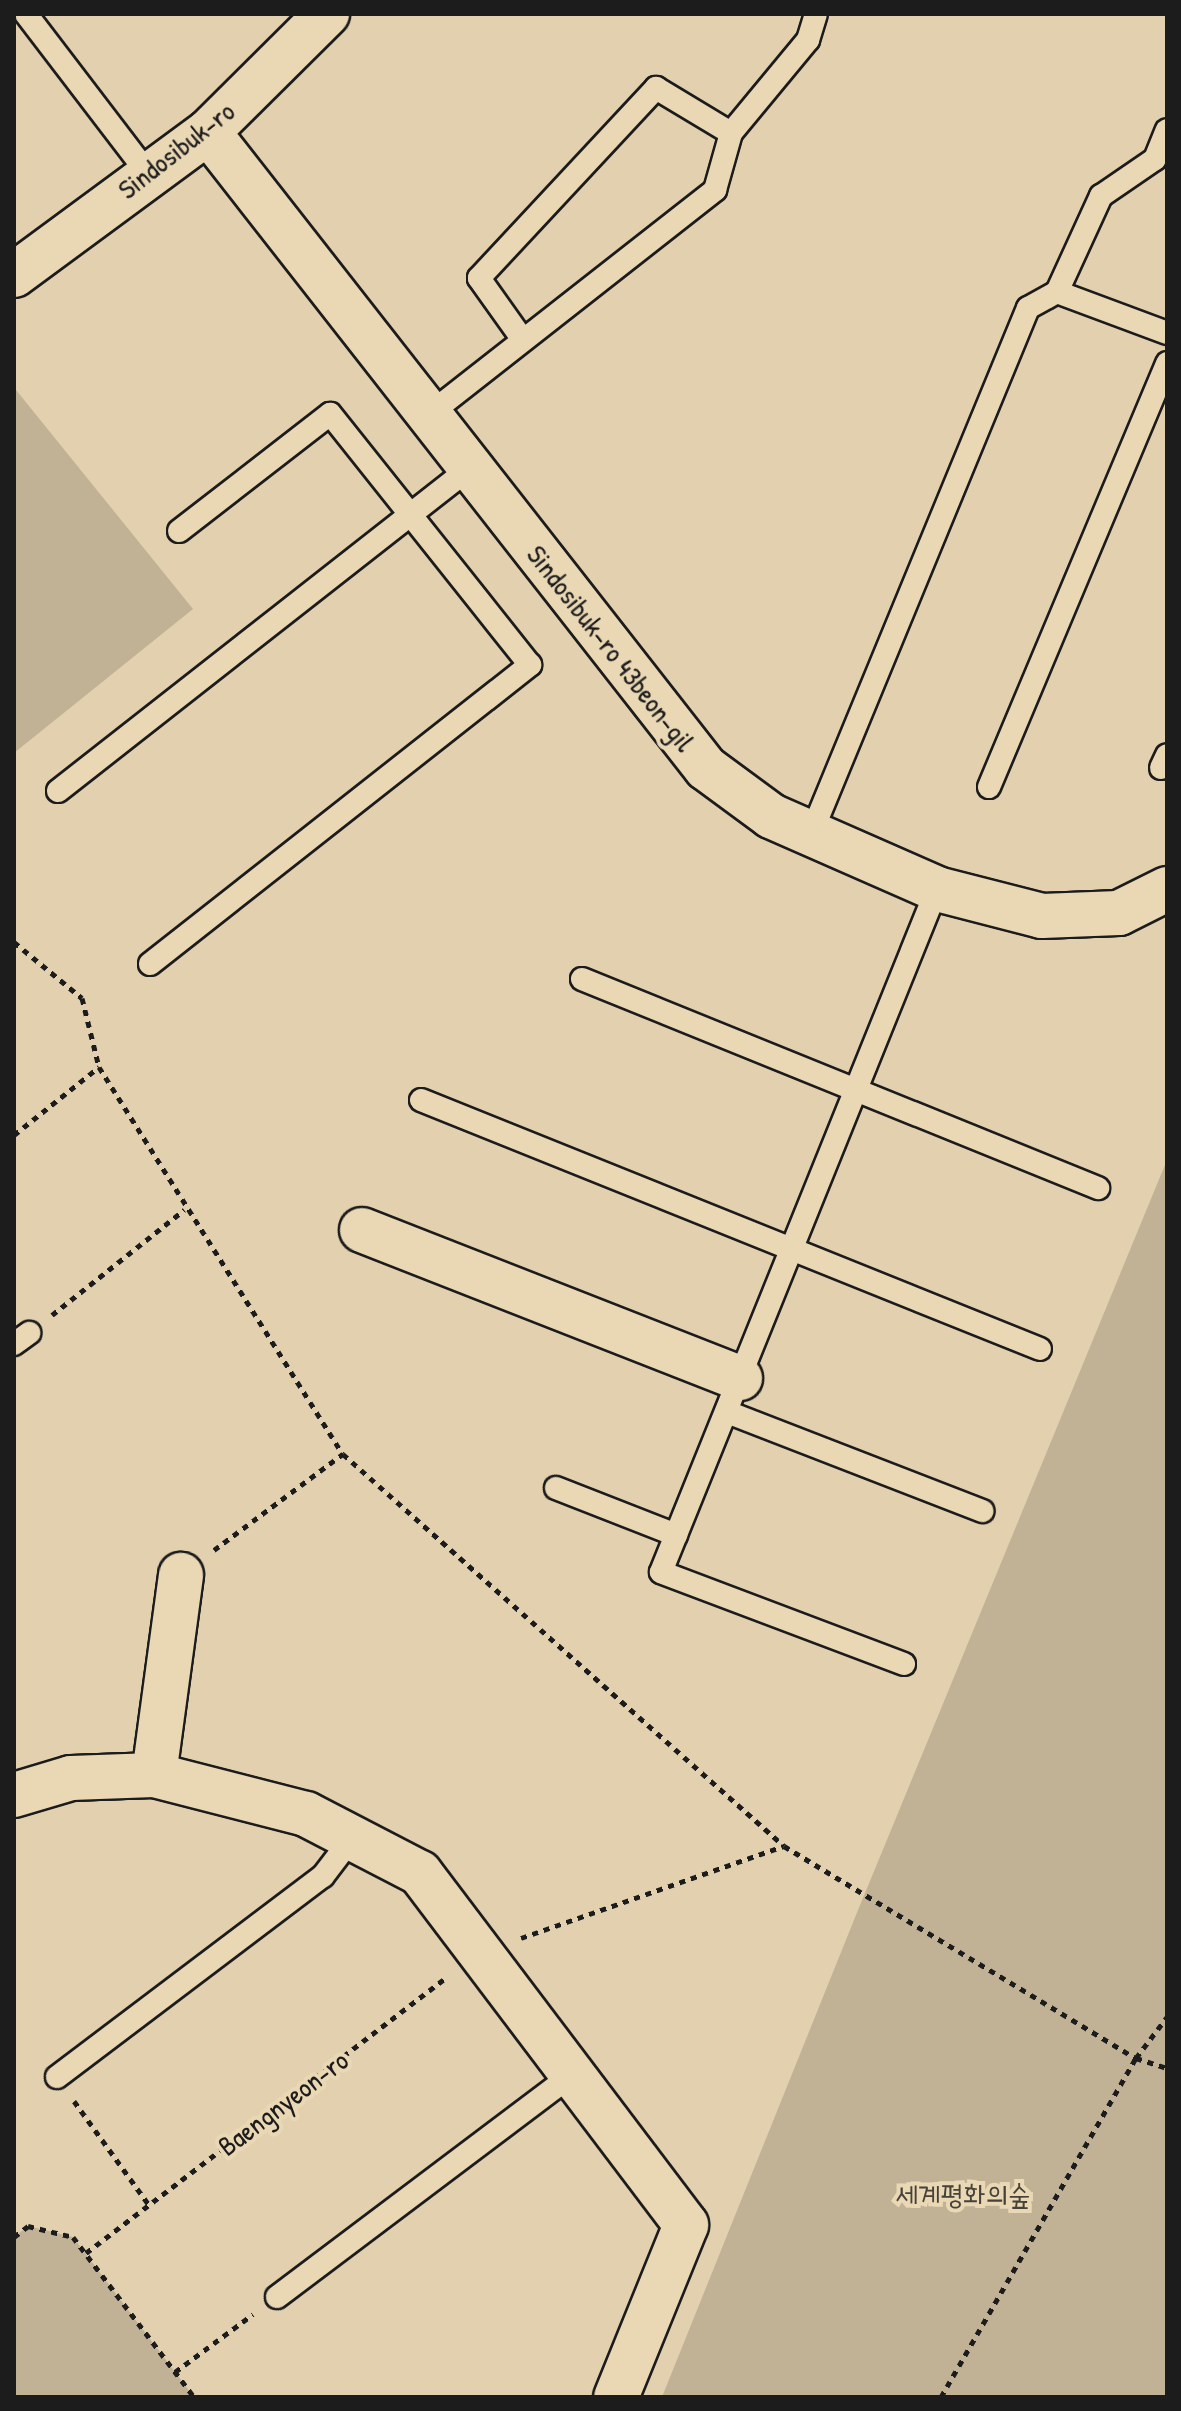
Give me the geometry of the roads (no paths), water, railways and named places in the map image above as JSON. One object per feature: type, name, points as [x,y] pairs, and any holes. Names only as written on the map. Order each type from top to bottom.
[{"type":"street","name":"Sindosibuk-ro","points":[[14,275],[147,172],[208,132],[327,14]]},
{"type":"street","name":"Sindosibuk-ro 43beon-gil","points":[[208,132],[432,412],[471,467],[706,768],[771,816],[937,889],[1042,916],[1119,913],[1167,889]]},
{"type":"street","points":[[362,1230],[734,1395]]},
{"type":"street","points":[[154,1775],[181,1575]]},
{"type":"street","points":[[14,1795],[71,1778],[154,1775],[355,1834],[420,1873],[686,2225],[616,2397]]},
{"type":"lane","points":[[26,14],[147,172]]},
{"type":"lane","points":[[432,412],[715,190],[731,133],[808,40],[816,14]]},
{"type":"lane","points":[[523,340],[479,278],[656,88],[731,133]]},
{"type":"lane","points":[[811,834],[1028,308],[1057,292],[1101,196],[1155,159],[1167,130]]},
{"type":"lane","points":[[1057,292],[1167,333]]},
{"type":"lane","points":[[989,787],[1167,363]]},
{"type":"lane","points":[[150,964],[530,665],[330,414],[179,531]]},
{"type":"lane","points":[[58,791],[471,467]]},
{"type":"lane","points":[[904,1664],[661,1572],[859,1090],[937,889]]},
{"type":"lane","points":[[582,979],[1098,1188]]},
{"type":"lane","points":[[421,1100],[1040,1349]]},
{"type":"lane","points":[[734,1395],[982,1511]]},
{"type":"lane","points":[[556,1488],[676,1535]]},
{"type":"lane","points":[[57,2077],[323,1876],[355,1834]]},
{"type":"lane","points":[[277,2297],[573,2074]]},
{"type":"park label","name":"세계평화의숲","points":[[963,2194]]}]
